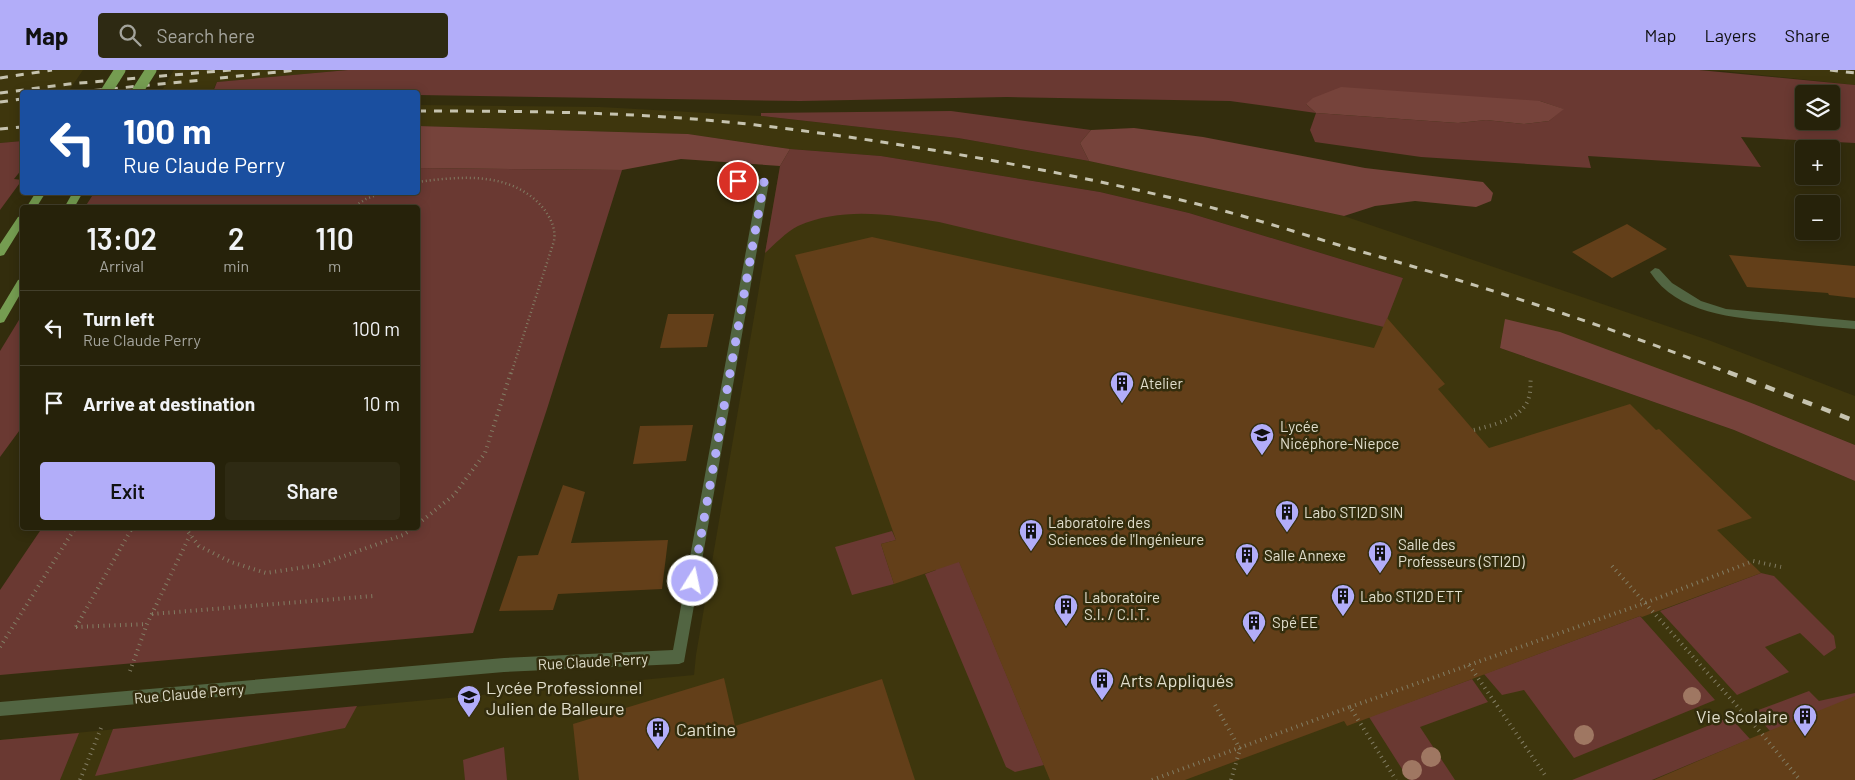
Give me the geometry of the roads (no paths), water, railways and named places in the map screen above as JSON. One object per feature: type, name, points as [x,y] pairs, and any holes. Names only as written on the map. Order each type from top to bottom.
[{"type":"main road","points":[[107,90],[120,70]]},
{"type":"main road","points":[[139,90],[151,70]]},
{"type":"main road","points":[[0,252],[20,222]]},
{"type":"main road","points":[[0,319],[20,286]]},
{"type":"street","name":"Rue Claude Perry","points":[[0,709],[504,665],[679,657],[764,182],[738,181]]},
{"type":"street","points":[[1655,272],[1668,286],[1697,304],[1726,313],[1855,325]]},
{"type":"railway","points":[[0,78],[52,70]]},
{"type":"railway","points":[[23,90],[69,84],[231,70]]},
{"type":"railway","points":[[220,78],[297,70]]},
{"type":"railway","points":[[1830,70],[1855,73]]},
{"type":"railway","points":[[99,90],[202,80]]},
{"type":"railway","points":[[0,93],[20,90]]},
{"type":"railway","points":[[0,102],[20,99]]},
{"type":"railway","points":[[420,111],[503,111],[672,117],[756,125],[865,139],[1028,167],[1136,190],[1251,218],[1543,307],[1638,339],[1732,374]]},
{"type":"railway","points":[[0,129],[20,127]]},
{"type":"railway","points":[[1728,372],[1855,421]]},
{"type":"place","name":"Atelier","points":[[1122,404]]},
{"type":"place","name":"Lycée Nicéphore-Niepce","points":[[1262,456]]},
{"type":"place","name":"Labo STI2D SIN","points":[[1287,533]]},
{"type":"place","name":"Laboratoire des Sciences de l'Ingénieure","points":[[1031,552]]},
{"type":"place","name":"Salle des Professeurs (STI2D)","points":[[1380,574]]},
{"type":"place","name":"Salle Annexe","points":[[1247,576]]},
{"type":"place","name":"Labo STI2D ETT","points":[[1343,617]]},
{"type":"place","name":"Laboratoire S.I. / C.I.T.","points":[[1066,627]]},
{"type":"place","name":"Spé EE","points":[[1254,643]]},
{"type":"place","name":"Arts Appliqués","points":[[1102,701]]},
{"type":"place","name":"Lycée Professionnel Julien de Balleure","points":[[469,718]]},
{"type":"place","name":"Vie Scolaire","points":[[1805,737]]},
{"type":"place","name":"Cantine","points":[[658,750]]}]
